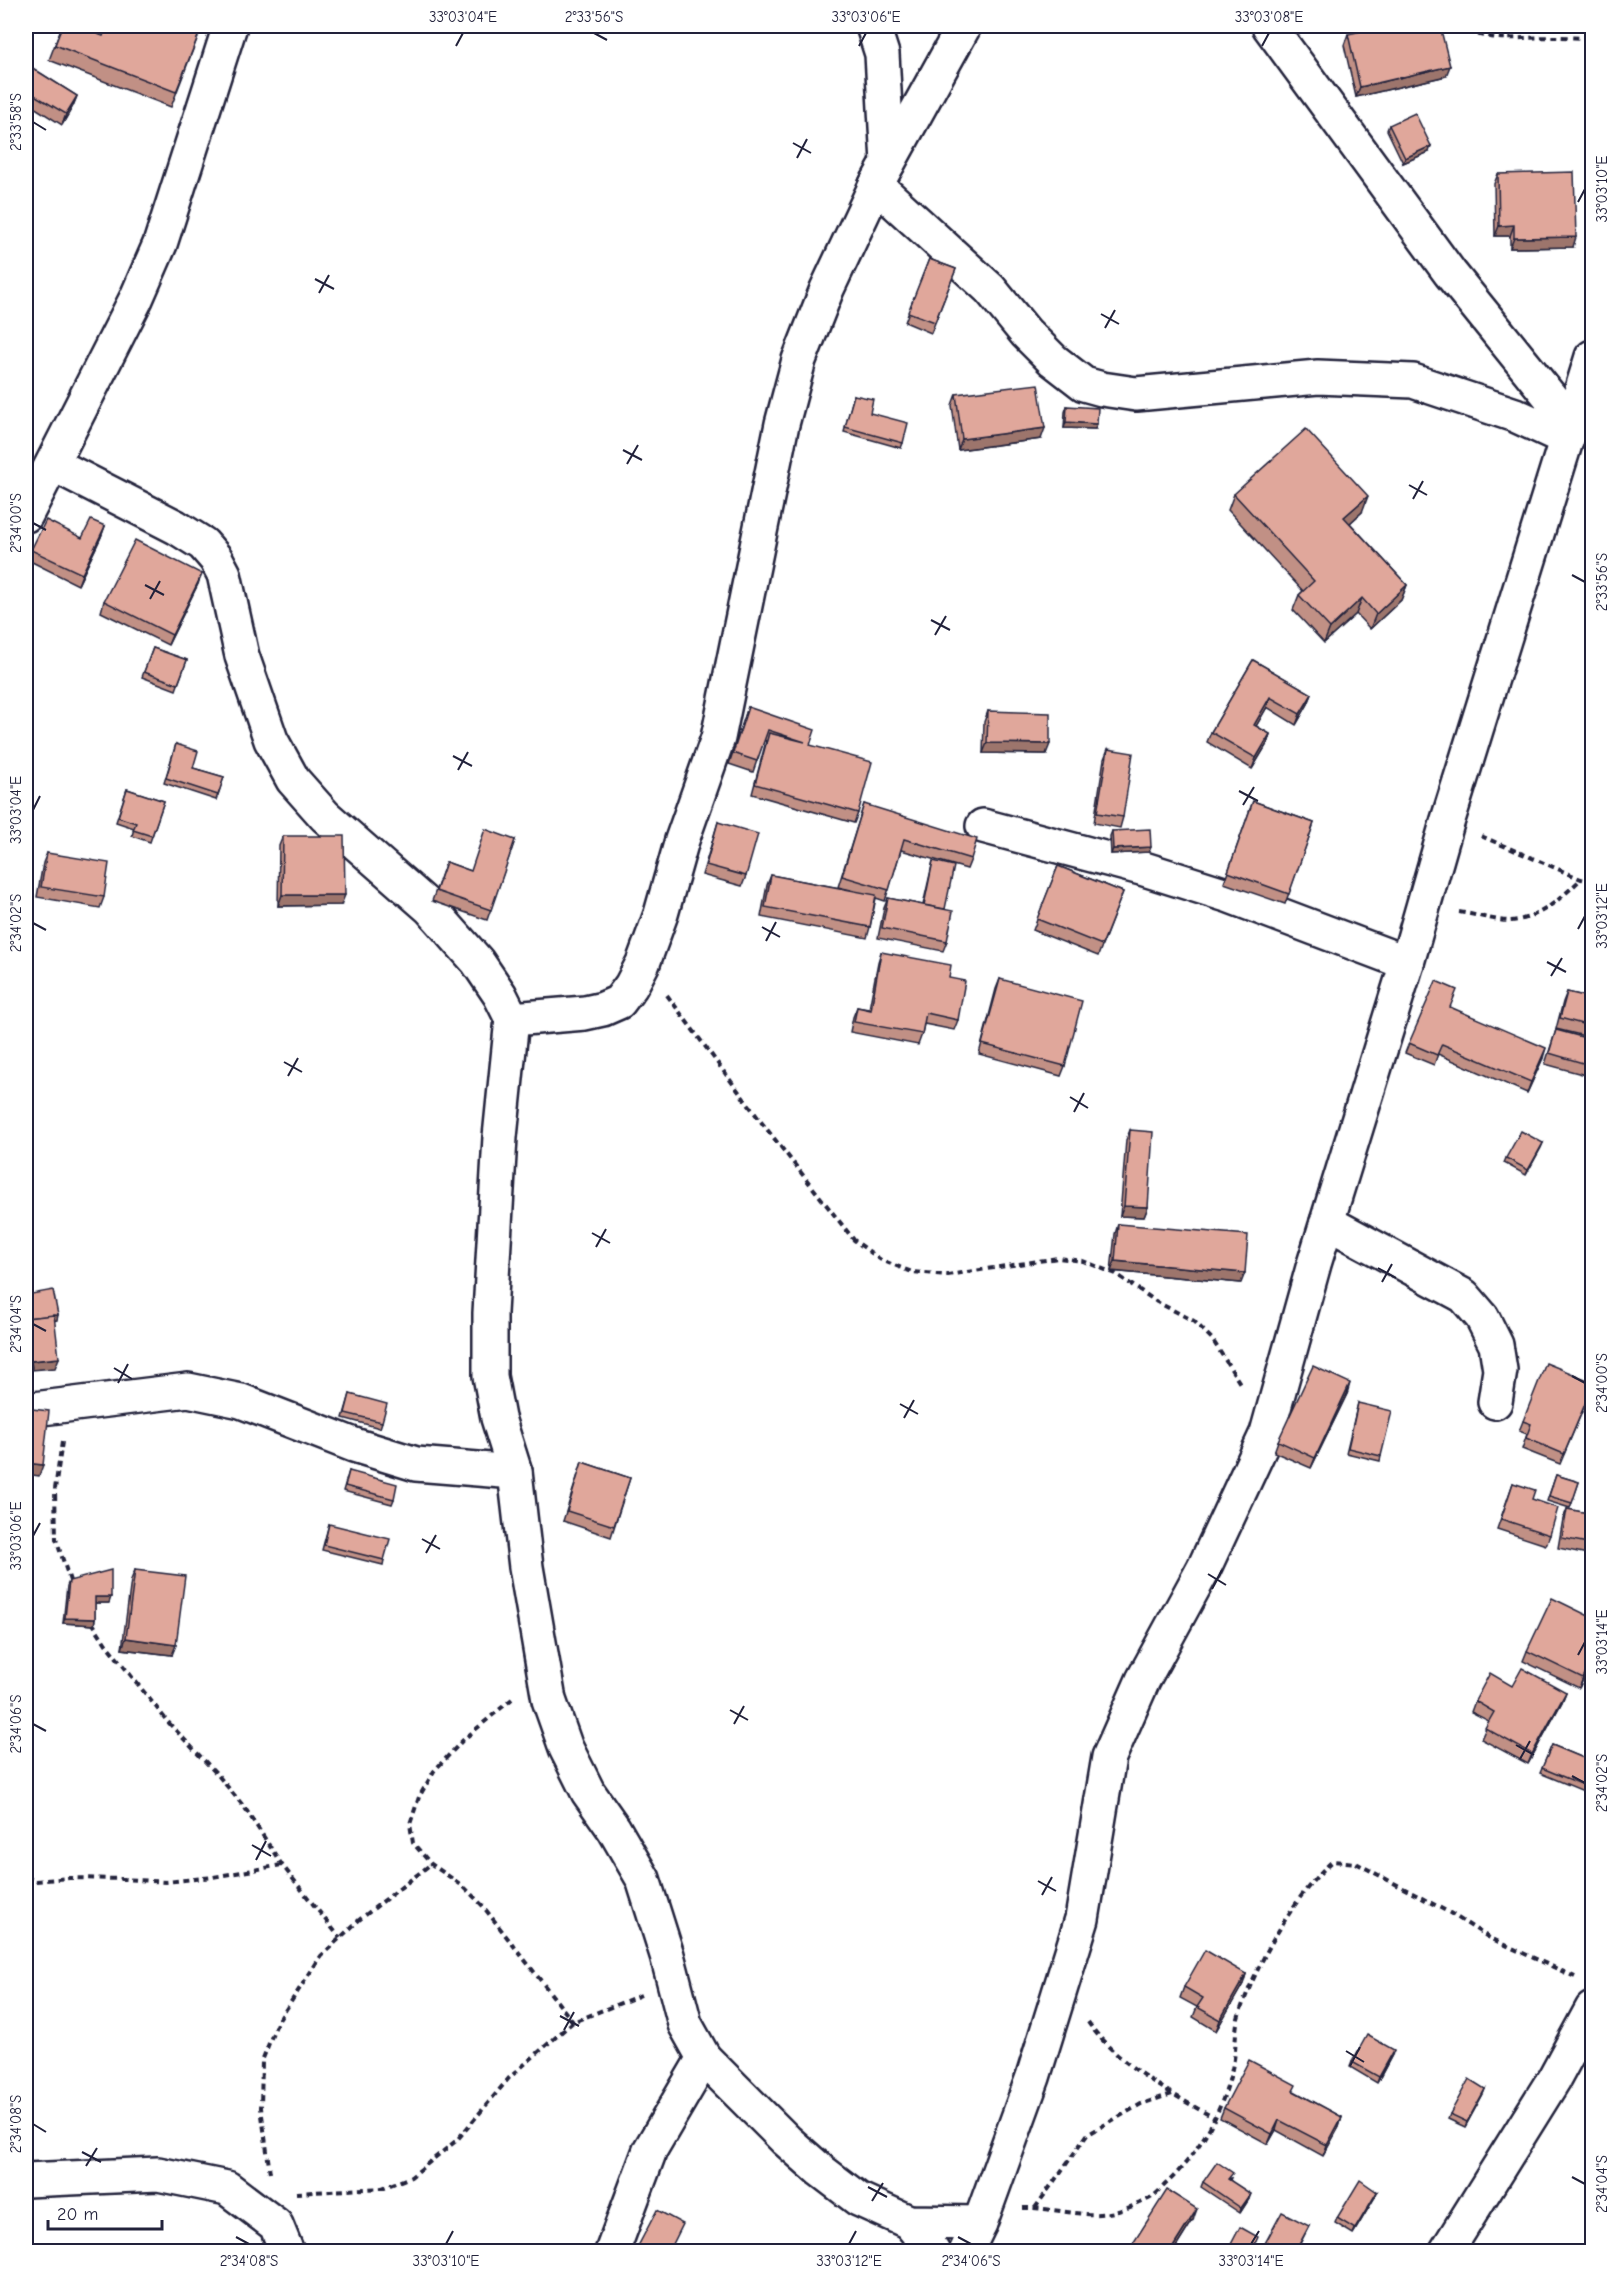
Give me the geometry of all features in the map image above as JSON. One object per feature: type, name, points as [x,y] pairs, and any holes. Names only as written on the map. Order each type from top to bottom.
[{"type":"street","points":[[26,515],[136,299],[160,244],[230,26]]},
{"type":"street","points":[[873,26],[882,54],[882,175],[990,289],[1026,333],[1053,360],[1084,384],[1136,394],[1318,377],[1413,381],[1570,431]]},
{"type":"street","points":[[512,1018],[585,1013],[603,1009],[619,1002],[631,986],[643,963],[661,914],[682,840],[718,738],[782,424],[799,360],[827,289],[882,175],[964,26]]},
{"type":"street","points":[[1269,26],[1450,273],[1570,431]]},
{"type":"street","points":[[53,464],[176,527],[202,544],[216,559],[224,574],[242,656],[271,740],[293,780],[324,816],[430,908],[477,961],[500,995],[512,1018],[500,1137],[490,1313],[490,1376],[498,1418],[515,1472],[526,1567],[549,1700],[588,1792],[615,1829],[642,1879],[667,1956],[685,2024],[704,2058],[786,2140],[858,2199],[909,2222],[977,2228],[1033,2077],[1082,1919],[1109,1757],[1143,1680],[1204,1568],[1267,1433],[1327,1222],[1407,963],[1447,823],[1593,357]]},
{"type":"street","points":[[983,826],[1141,868],[1230,896],[1407,963]]},
{"type":"street","points":[[1327,1222],[1464,1296],[1482,1317],[1496,1345],[1500,1370],[1495,1402]]},
{"type":"street","points":[[26,1410],[188,1390],[241,1401],[354,1445],[416,1464],[515,1472]]},
{"type":"street","points":[[1446,2252],[1554,2079],[1590,2002]]},
{"type":"street","points":[[612,2252],[650,2150],[704,2058]]},
{"type":"street","points":[[26,2181],[158,2174],[226,2188],[279,2223]]},
{"type":"street","points":[[909,2222],[933,2252]]},
{"type":"path","points":[[1459,26],[1469,33],[1480,36],[1593,38]]},
{"type":"path","points":[[1447,823],[1593,882]]},
{"type":"path","points":[[1423,907],[1509,921],[1528,917],[1554,904],[1581,879]]},
{"type":"path","points":[[643,963],[762,1123],[854,1240],[881,1260],[912,1272],[948,1275],[1058,1258],[1083,1261],[1116,1274],[1157,1302],[1194,1321],[1212,1339],[1238,1378],[1267,1433]]},
{"type":"path","points":[[67,1405],[55,1489],[56,1539],[63,1565],[75,1593]]},
{"type":"path","points":[[89,1617],[106,1644],[167,1721],[217,1774],[245,1808],[282,1865],[340,1938]]},
{"type":"path","points":[[544,1676],[498,1709],[463,1740],[434,1771],[418,1797],[410,1824],[413,1843],[431,1864],[463,1886],[482,1905],[573,2022]]},
{"type":"path","points":[[977,2228],[1035,2208],[1084,2214],[1117,2211],[1152,2197],[1189,2161],[1216,2119],[1233,2065],[1238,2016],[1261,1965],[1288,1918],[1319,1873],[1333,1861],[1356,1863],[1450,1913],[1488,1937],[1552,1968],[1590,2002]]},
{"type":"path","points":[[431,1864],[359,1920],[321,1956],[277,2023],[262,2061],[261,2108],[279,2223],[411,2177],[458,2140],[509,2078],[573,2022],[672,1981]]},
{"type":"path","points":[[26,1877],[36,1881],[102,1878],[166,1882],[213,1877],[282,1865]]},
{"type":"path","points":[[1062,1984],[1093,2028],[1123,2060],[1173,2094],[1216,2119]]},
{"type":"path","points":[[1035,2208],[1087,2134],[1141,2104],[1173,2094]]},
{"type":"building","points":[[62,26],[76,26],[103,36],[107,26],[202,26],[176,92],[55,45]]},
{"type":"building","points":[[1385,26],[1440,26],[1450,66],[1360,87],[1348,34]]},
{"type":"building","points":[[26,64],[77,96],[66,114],[26,90]]},
{"type":"building","points":[[1415,113],[1431,146],[1405,158],[1389,125]]},
{"type":"building","points":[[1574,172],[1576,237],[1514,238],[1514,225],[1499,226],[1498,174]]},
{"type":"building","points":[[929,259],[956,269],[935,322],[908,312]]},
{"type":"building","points":[[1038,384],[1045,428],[962,439],[956,394]]},
{"type":"building","points":[[854,395],[873,399],[870,413],[908,423],[903,443],[845,427]]},
{"type":"building","points":[[1067,406],[1098,408],[1097,424],[1066,422]]},
{"type":"building","points":[[1306,429],[1368,496],[1344,517],[1407,585],[1376,614],[1362,598],[1330,628],[1299,595],[1314,581],[1234,494]]},
{"type":"building","points":[[46,520],[82,538],[91,520],[105,526],[82,574],[31,550]]},
{"type":"building","points":[[135,540],[202,574],[172,635],[104,601]]},
{"type":"building","points":[[153,648],[187,660],[178,684],[144,672]]},
{"type":"building","points":[[1253,660],[1312,694],[1300,714],[1270,697],[1254,725],[1270,734],[1256,758],[1211,732]]},
{"type":"building","points":[[748,707],[815,730],[810,745],[872,762],[858,813],[755,784],[769,733],[805,742],[768,730],[757,761],[733,753]]},
{"type":"building","points":[[988,711],[1050,713],[1050,744],[987,743]]},
{"type":"building","points":[[176,744],[198,751],[193,768],[224,777],[218,795],[166,778]]},
{"type":"building","points":[[1108,749],[1133,753],[1123,817],[1097,813]]},
{"type":"building","points":[[127,789],[164,801],[152,836],[133,830],[136,823],[118,817]]},
{"type":"building","points":[[1253,801],[1314,823],[1289,894],[1228,872]]},
{"type":"building","points":[[864,804],[977,839],[971,859],[904,839],[889,890],[842,876]]},
{"type":"building","points":[[718,822],[758,834],[746,876],[706,865]]},
{"type":"building","points":[[485,829],[515,840],[491,910],[436,891],[446,862],[471,871]]},
{"type":"building","points":[[1150,829],[1151,847],[1113,849],[1112,831]]},
{"type":"building","points":[[283,836],[344,836],[345,895],[282,895]]},
{"type":"building","points":[[47,853],[109,863],[104,897],[41,887]]},
{"type":"building","points":[[933,861],[954,866],[945,909],[924,905]]},
{"type":"building","points":[[1058,866],[1123,892],[1102,945],[1037,919]]},
{"type":"building","points":[[771,875],[876,895],[870,927],[765,907]]},
{"type":"building","points":[[888,898],[953,911],[947,941],[882,928]]},
{"type":"building","points":[[881,952],[951,965],[949,978],[965,981],[958,1020],[926,1013],[922,1034],[854,1022],[857,1007],[871,1010]]},
{"type":"building","points":[[1000,979],[1082,1001],[1065,1066],[982,1044]]},
{"type":"building","points":[[1436,981],[1457,990],[1450,1007],[1546,1048],[1531,1082],[1442,1044],[1437,1055],[1409,1043]]},
{"type":"building","points":[[1567,992],[1593,998],[1593,1027],[1560,1018]]},
{"type":"building","points":[[1556,1030],[1593,1040],[1593,1066],[1549,1053]]},
{"type":"building","points":[[1130,1130],[1153,1132],[1148,1207],[1124,1206]]},
{"type":"building","points":[[1521,1131],[1543,1143],[1528,1170],[1506,1158]]},
{"type":"building","points":[[1118,1224],[1248,1235],[1245,1273],[1115,1261]]},
{"type":"building","points":[[53,1290],[58,1315],[26,1318],[26,1295]]},
{"type":"building","points":[[54,1315],[59,1358],[31,1361],[32,1368],[26,1369],[26,1318]]},
{"type":"building","points":[[1546,1363],[1593,1382],[1564,1454],[1526,1438],[1531,1424],[1523,1421]]},
{"type":"building","points":[[1313,1366],[1350,1383],[1315,1458],[1278,1441]]},
{"type":"building","points":[[350,1394],[387,1404],[382,1422],[345,1413]]},
{"type":"building","points":[[1358,1403],[1392,1411],[1381,1456],[1348,1448]]},
{"type":"building","points":[[32,1409],[49,1411],[43,1465],[26,1463],[26,1424],[30,1424]]},
{"type":"building","points":[[582,1462],[630,1478],[614,1526],[567,1511]]},
{"type":"building","points":[[349,1471],[397,1484],[394,1499],[345,1486]]},
{"type":"building","points":[[1556,1475],[1579,1482],[1572,1503],[1549,1496]]},
{"type":"building","points":[[1513,1483],[1535,1490],[1532,1499],[1558,1508],[1550,1535],[1501,1519]]},
{"type":"building","points":[[1567,1509],[1593,1514],[1593,1544],[1562,1538]]},
{"type":"building","points":[[329,1524],[390,1539],[384,1560],[324,1545]]},
{"type":"building","points":[[111,1570],[111,1597],[95,1597],[95,1619],[65,1618],[69,1581]]},
{"type":"building","points":[[135,1570],[185,1576],[176,1645],[126,1638]]},
{"type":"building","points":[[1552,1598],[1593,1618],[1593,1657],[1583,1678],[1527,1651]]},
{"type":"building","points":[[1522,1668],[1566,1692],[1532,1754],[1485,1728],[1494,1712],[1475,1701],[1490,1673],[1512,1686]]},
{"type":"building","points":[[1552,1745],[1593,1762],[1593,1789],[1542,1768]]},
{"type":"building","points":[[1205,1950],[1246,1974],[1220,2020],[1197,2007],[1203,1998],[1184,1987]]},
{"type":"building","points":[[1367,2035],[1394,2050],[1379,2077],[1352,2062]]},
{"type":"building","points":[[1249,2060],[1296,2085],[1293,2091],[1342,2117],[1327,2145],[1279,2120],[1272,2134],[1224,2108]]},
{"type":"building","points":[[1469,2079],[1485,2089],[1467,2122],[1450,2114]]},
{"type":"building","points":[[1217,2162],[1233,2173],[1228,2179],[1251,2194],[1241,2208],[1203,2182]]},
{"type":"building","points":[[1360,2180],[1377,2192],[1355,2229],[1337,2218]]},
{"type":"building","points":[[1167,2190],[1197,2209],[1170,2252],[1142,2252],[1132,2245]]},
{"type":"building","points":[[657,2210],[683,2224],[669,2252],[635,2252]]},
{"type":"building","points":[[1282,2212],[1309,2226],[1295,2252],[1271,2252],[1263,2247]]},
{"type":"building","points":[[1240,2227],[1258,2237],[1251,2252],[1227,2252]]}]
